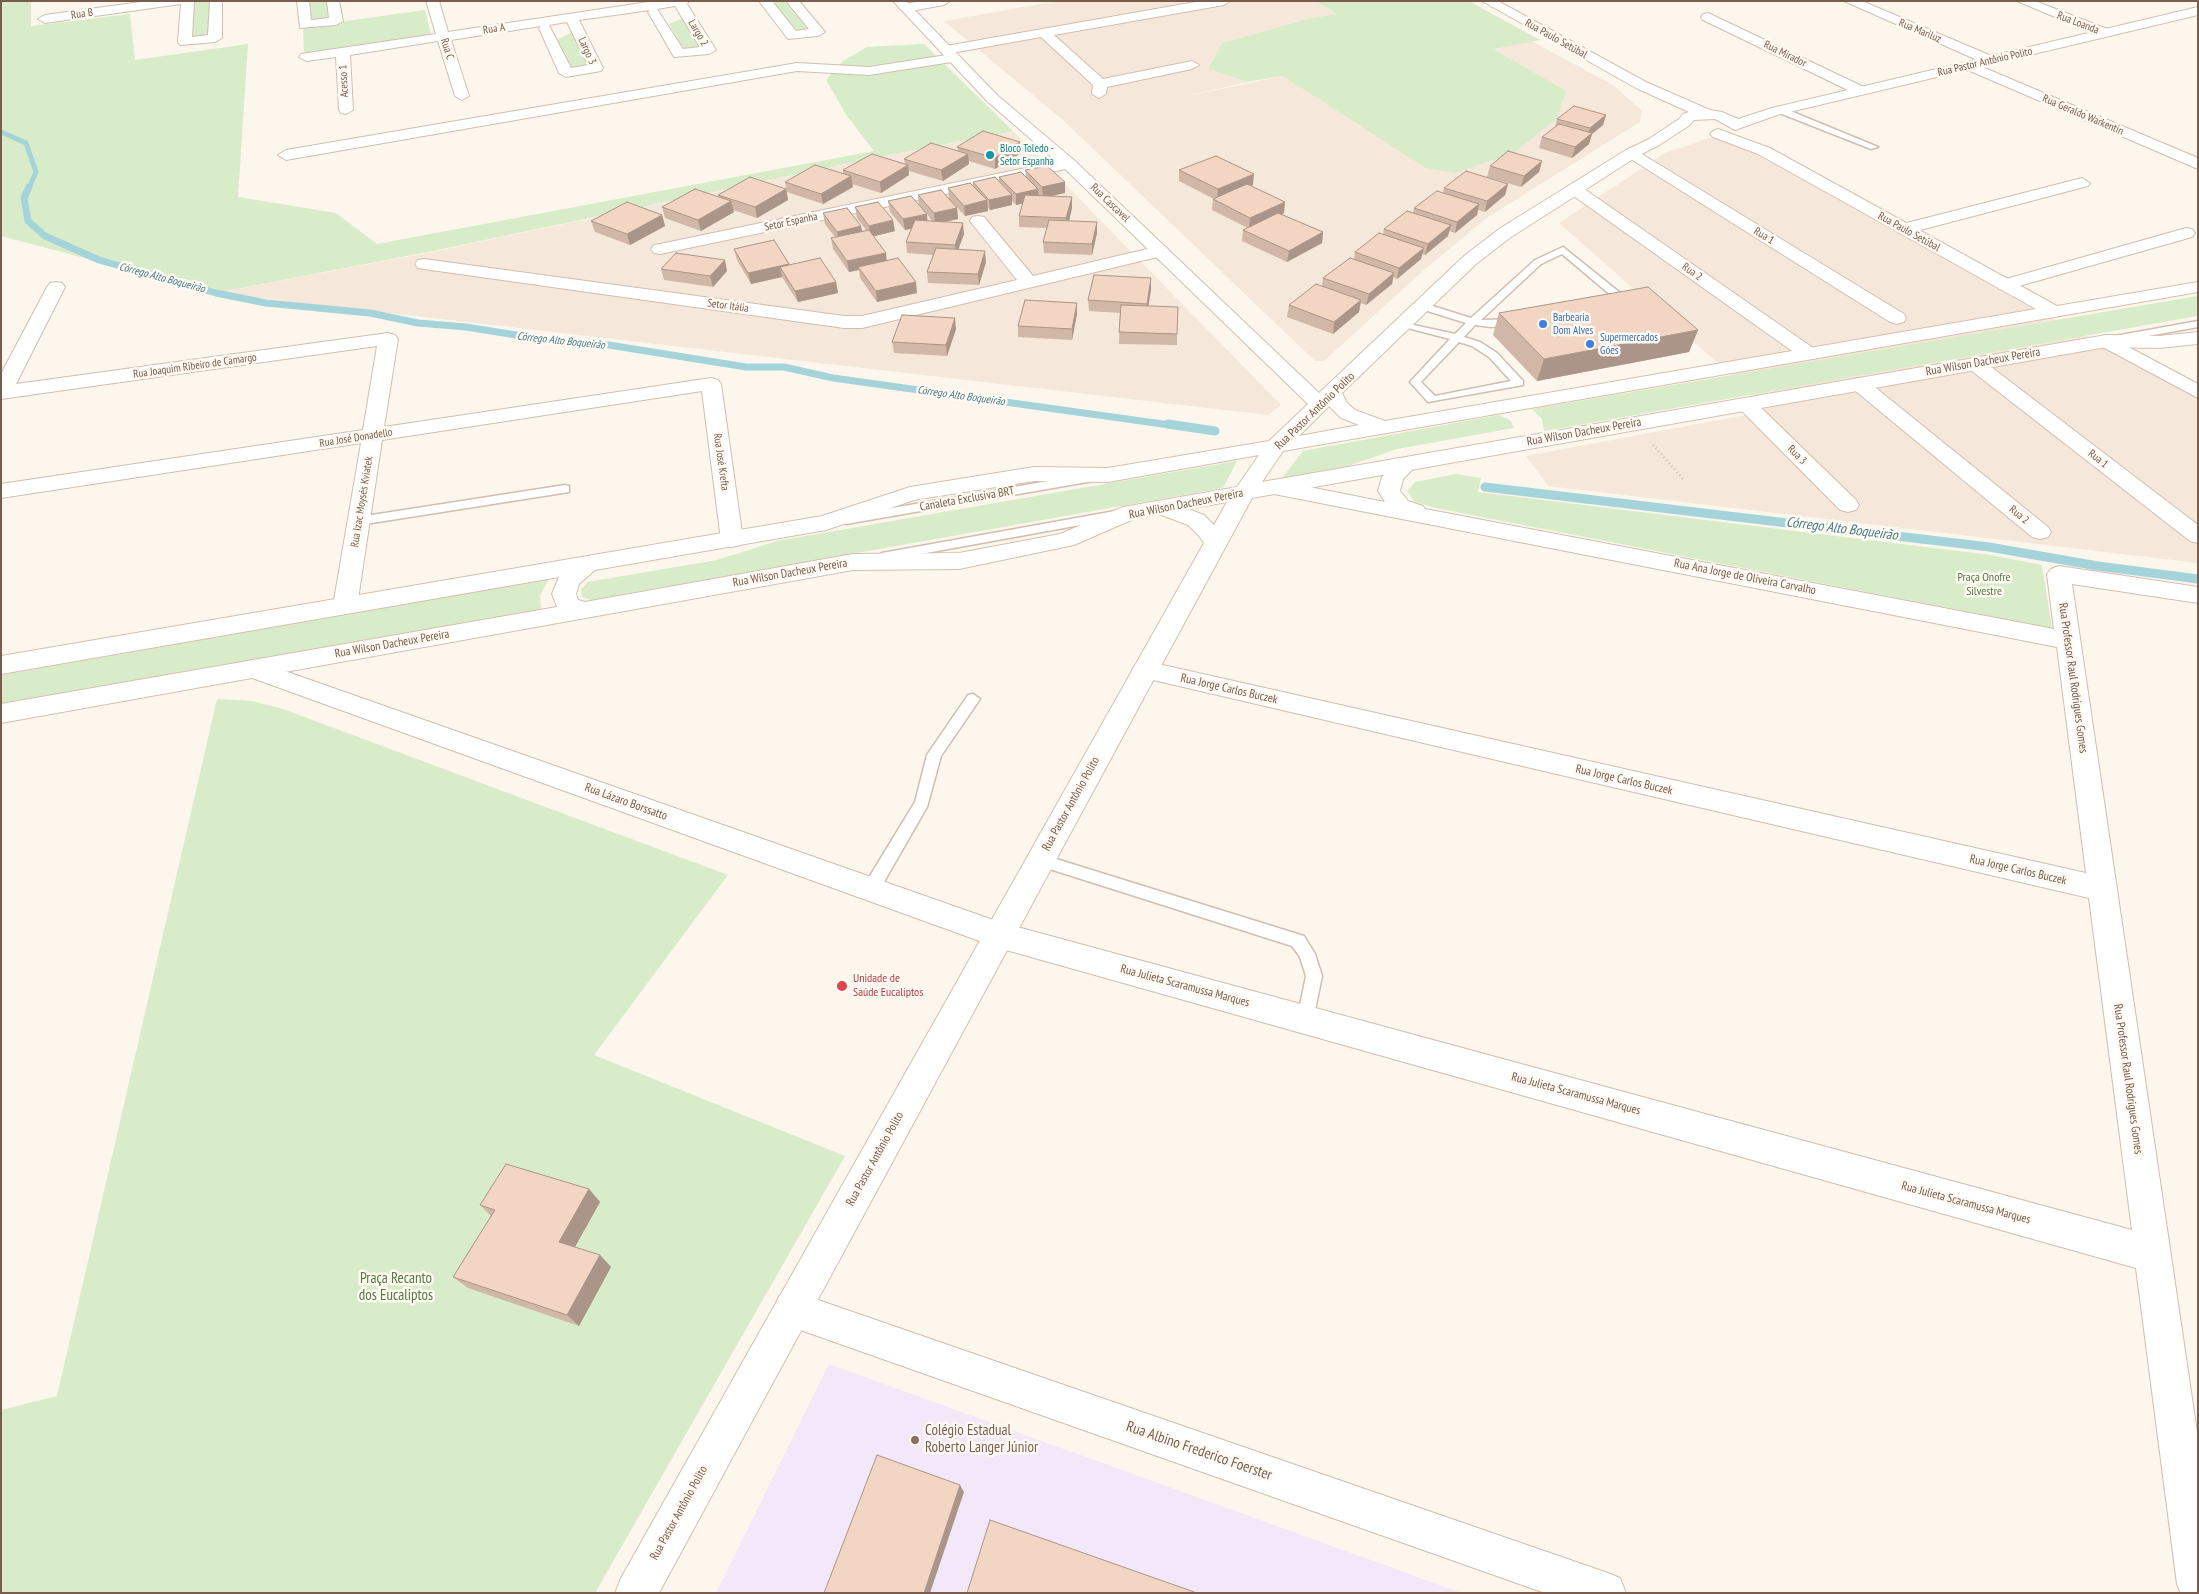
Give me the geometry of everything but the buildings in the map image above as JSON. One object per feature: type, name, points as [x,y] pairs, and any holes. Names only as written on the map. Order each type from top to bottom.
[{"type":"street","name":"Rua B","points":[[45,19],[103,6],[178,1]]},
{"type":"street","points":[[188,1],[185,42],[215,38],[216,1]]},
{"type":"street","points":[[303,1],[305,25],[336,21],[333,1]]},
{"type":"street","name":"Rua C","points":[[432,1],[462,96]]},
{"type":"street","points":[[768,2],[793,36],[818,32],[792,1]]},
{"type":"street","points":[[902,5],[944,1]]},
{"type":"street","points":[[286,155],[797,67],[869,71],[1044,33],[1224,1]]},
{"type":"street","name":"Rua Paulo Setúbal","points":[[1488,1],[1642,85],[1712,114],[1729,119],[1735,127],[1764,151],[2054,312]]},
{"type":"street","name":"Rua Mariluz","points":[[1850,1],[1989,60]]},
{"type":"street","name":"Rua Loanda","points":[[2023,1],[2105,33]]},
{"type":"street","points":[[662,24],[682,5]]},
{"type":"street","name":"Rua A","points":[[306,57],[544,22],[567,14],[682,5]]},
{"type":"street","name":"Largo 2","points":[[655,12],[679,54],[709,50],[682,5]]},
{"type":"street","name":"Rua Cascavel","points":[[902,5],[992,98],[1069,164],[1160,251],[1326,399],[1339,406],[1348,414],[1382,427]]},
{"type":"street","name":"Rua Pastor Antônio Polito","points":[[636,1593],[1215,543],[1244,492],[1277,446],[1486,246],[1519,223],[1632,153],[1654,142],[1701,131],[1735,127],[1776,111],[2196,12]]},
{"type":"street","points":[[544,22],[567,14]]},
{"type":"street","points":[[544,22],[567,14]]},
{"type":"street","name":"Largo 3","points":[[544,22],[566,72],[596,68],[567,14]]},
{"type":"street","name":"Rua Mirador","points":[[1708,17],[1861,91]]},
{"type":"street","points":[[1044,33],[1100,89],[1192,66]]},
{"type":"street","name":"Acesso 1","points":[[343,52],[346,110]]},
{"type":"street","name":"Rua Geraldo Warkentin","points":[[1968,65],[2198,164]]},
{"type":"street","name":"Rua Pastor Antônio Polito","points":[[1712,114],[1776,111]]},
{"type":"street","points":[[1701,131],[1685,119],[1692,114],[1712,114]]},
{"type":"street","name":"Rua Paulo Setúbal","points":[[1701,131],[1764,151]]},
{"type":"street","name":"Rua 1","points":[[1632,153],[1897,318]]},
{"type":"street","name":"Setor Espanha","points":[[660,249],[1069,164]]},
{"type":"street","points":[[1905,229],[2082,183]]},
{"type":"street","name":"Rua 2","points":[[1574,189],[1809,354]]},
{"type":"street","points":[[978,221],[1029,282]]},
{"type":"street","points":[[2005,285],[2186,234]]},
{"type":"street","name":"Setor Itália","points":[[424,264],[844,322],[880,318],[1160,251]]},
{"type":"street","points":[[1,392],[56,287]]},
{"type":"street","points":[[1,666],[826,523],[910,494],[1034,474],[1108,475],[2198,287]]},
{"type":"street","name":"Rua Wilson Dacheux Pereira","points":[[1,714],[853,562],[959,561],[1066,540],[1132,512],[2106,341],[2159,342],[2198,338]]},
{"type":"street","name":"Rua Joaquim Ribeiro de Camargo","points":[[1,392],[388,339]]},
{"type":"street","name":"Rua Izac Moysés Kviatek","points":[[345,606],[388,339]]},
{"type":"street","points":[[2106,341],[2198,392]]},
{"type":"street","name":"Rua 1","points":[[1976,364],[2198,536]]},
{"type":"street","name":"Rua José Donadello","points":[[1,491],[711,384]]},
{"type":"street","name":"Rua José Krefta","points":[[711,384],[732,540]]},
{"type":"street","name":"Rua 2","points":[[1858,384],[2040,532]]},
{"type":"street","name":"Rua 3","points":[[1746,404],[1848,505]]},
{"type":"street","points":[[1489,409],[1508,410],[1531,423],[1534,429],[1533,436],[1518,444]]},
{"type":"street","name":"Rua Ana Jorge de Oliveira Carvalho","points":[[1407,464],[1393,477],[1388,491],[1400,506],[1423,514]]},
{"type":"street","name":"Rua Ana Jorge de Oliveira Carvalho","points":[[1274,487],[1423,514],[2067,640]]},
{"type":"street","points":[[1162,507],[1180,512],[1196,520],[1215,543]]},
{"type":"street","points":[[585,610],[568,605],[564,594],[569,580],[588,564]]},
{"type":"street","name":"Rua Professor Raul Rodrigues Gomes","points":[[2198,595],[2058,574],[2198,1584]]},
{"type":"street","name":"Rua Lázaro Borssatto","points":[[253,669],[999,935]]},
{"type":"street","name":"Rua Jorge Carlos Buczek","points":[[1145,670],[2102,889]]},
{"type":"street","name":"Rua Julieta Scaramussa Marques","points":[[999,935],[2152,1254]]},
{"type":"street","name":"Rua Albino Frederico Foerster","points":[[792,1309],[1605,1593]]},
{"type":"lane","points":[[1776,111],[1874,146]]},
{"type":"lane","points":[[1404,324],[1457,338],[1476,344],[1493,355],[1519,383],[1432,400],[1415,382],[1457,338],[1473,322],[1538,262],[1563,250],[1630,307],[1614,308]]},
{"type":"lane","points":[[1422,306],[1473,322],[1491,324],[1525,321]]},
{"type":"lane","points":[[2106,341],[2198,324]]},
{"type":"lane","points":[[359,521],[565,489]]},
{"type":"lane","points":[[872,889],[922,803],[934,755],[973,698]]},
{"type":"lane","points":[[1040,860],[1298,941],[1307,954],[1314,976],[1306,1020]]},
{"type":"path","points":[[1634,424],[1683,479]]},
{"type":"shaded area","points":[[1058,1],[1315,1],[1337,14],[1311,18],[1222,43],[1208,69],[1247,82],[1183,97],[1509,29],[1613,85],[1642,111],[1640,122],[1488,217],[1425,269],[1324,361],[1315,361],[1064,121],[944,21]]},
{"type":"shaded area","points":[[1013,131],[1281,405],[1268,415],[217,293],[432,252],[880,157]]},
{"type":"shaded area","points":[[1709,138],[1737,142],[2198,398],[2198,563],[1548,486],[1526,456],[1767,411],[1720,365],[1559,223],[1665,153]]},
{"type":"shaded area","name":"Colégio Estadual Roberto Langer Júnior","points":[[829,1364],[1462,1593],[716,1593]]},
{"type":"green space","points":[[1,1],[31,1],[31,26],[130,14],[135,60],[248,44],[238,197],[336,213],[377,244],[874,151],[847,116],[826,80],[843,61],[867,47],[924,44],[1013,131],[879,157],[433,251],[216,293],[1,236]]},
{"type":"green space","points":[[212,1],[210,36],[191,39],[193,2]]},
{"type":"green space","points":[[308,1],[328,1],[331,20],[311,22]]},
{"type":"green space","points":[[784,1],[808,30],[798,32],[774,3]]},
{"type":"green space","points":[[1315,1],[1469,1],[1540,40],[1493,49],[1566,91],[1557,118],[1514,153],[1455,173],[1426,168],[1283,76],[1247,82],[1208,69],[1222,43],[1311,18],[1337,14]]},
{"type":"green space","points":[[425,10],[431,35],[304,53],[303,27]]},
{"type":"green space","points":[[683,18],[703,48],[685,51],[669,24]]},
{"type":"green space","points":[[572,32],[589,67],[570,70],[557,40]]},
{"type":"green space","points":[[2198,296],[2198,316],[1544,431],[1542,419],[1532,409]]},
{"type":"green space","points":[[1499,415],[1510,420],[1514,428],[1397,449],[1348,466],[1282,478],[1303,451]]},
{"type":"green space","points":[[1237,461],[1223,488],[592,600],[582,597],[581,593],[581,589],[588,582],[717,560],[777,541]]},
{"type":"green space","name":"Praça Onofre Silvestre","points":[[1456,474],[1481,478],[1478,492],[1991,555],[2042,565],[2052,628],[1436,508],[1415,502],[1407,491],[1415,482]]},
{"type":"green space","points":[[549,579],[540,595],[541,610],[1,706],[1,675]]},
{"type":"green space","name":"Praça Recanto dos Eucaliptos","points":[[217,699],[252,701],[283,709],[728,875],[594,1055],[845,1156],[595,1593],[1,1593],[1,1410],[57,1396]]},
{"type":"waterway","name":"Córrego Alto Boqueirão","points":[[1,132],[26,143],[36,172],[29,188]]},
{"type":"waterway","name":"Córrego Alto Boqueirão","points":[[29,187],[24,198],[28,221],[45,236],[99,260],[216,293],[266,303],[370,313],[418,323],[466,327],[560,342],[609,345],[746,367],[784,367],[833,378],[1177,426]]},
{"type":"waterway","name":"Córrego Alto Boqueirão","points":[[1168,424],[1215,431]]},
{"type":"waterway","name":"Córrego Alto Boqueirão","points":[[1485,487],[1989,547],[2098,566],[2198,579]]},
{"type":"place","name":"Bloco Toledo - Setor Espanha","points":[[990,155]]},
{"type":"place","name":"Barbearia Dom Alves","points":[[1543,324]]},
{"type":"place","name":"Supermercados Góes","points":[[1590,344]]},
{"type":"place","name":"Unidade de Saúde Eucaliptos","points":[[842,986]]},
{"type":"place","name":"Colégio Estadual Roberto Langer Júnior","points":[[915,1440]]}]
